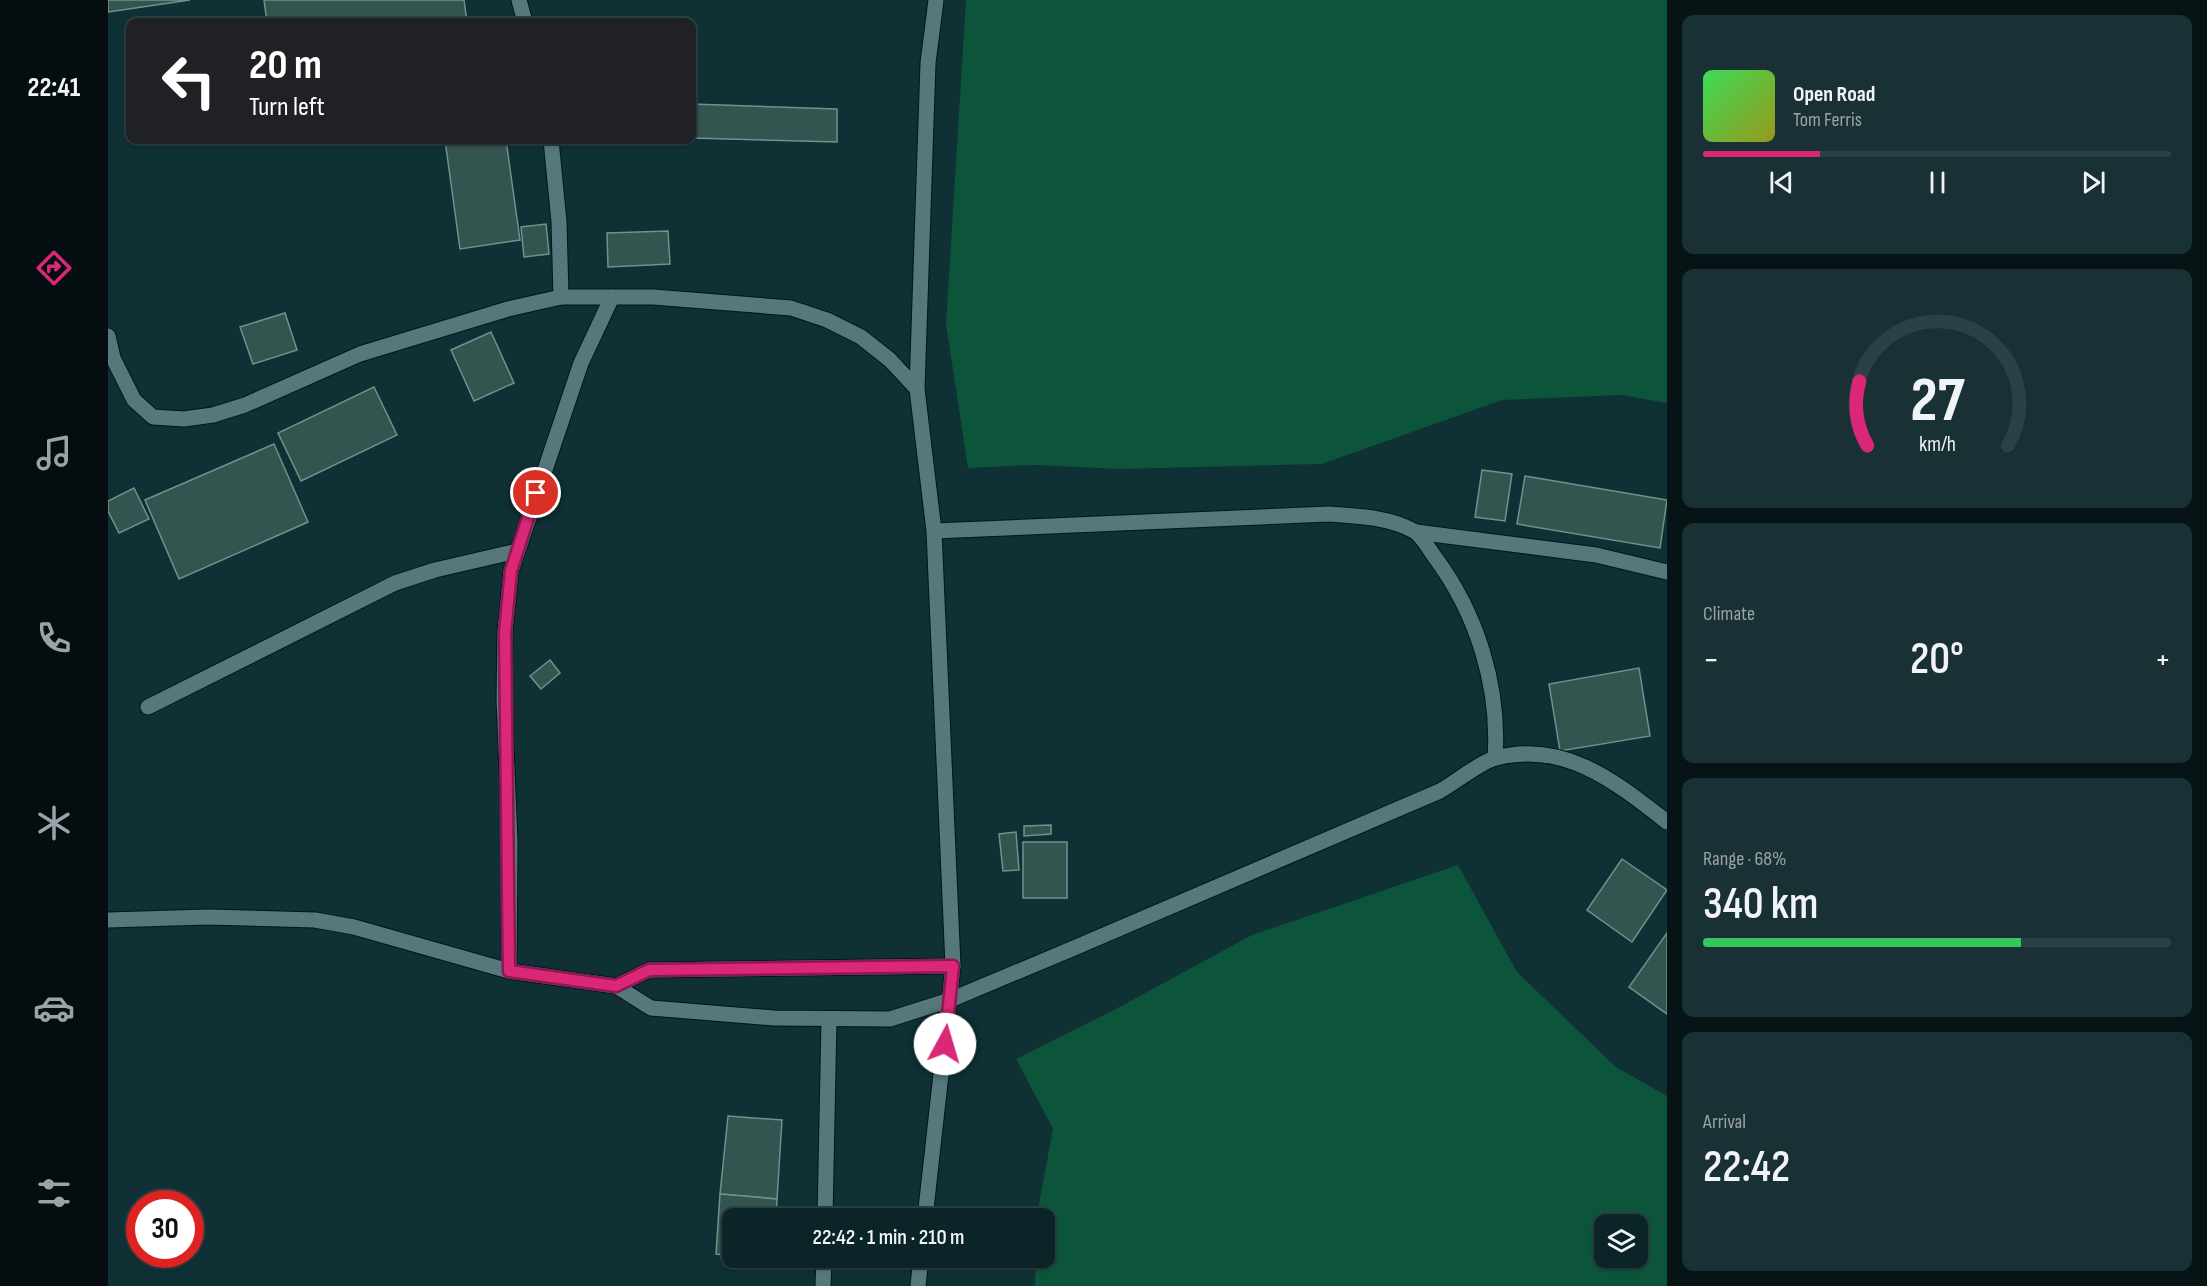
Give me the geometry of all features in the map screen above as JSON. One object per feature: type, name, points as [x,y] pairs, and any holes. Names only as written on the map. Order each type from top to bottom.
[{"type":"street","points":[[519,0],[524,18]]},
{"type":"street","points":[[926,1208],[953,966],[934,531],[917,389],[928,63],[936,0]]},
{"type":"street","points":[[551,144],[559,222],[561,297]]},
{"type":"street","points":[[108,336],[113,358],[134,400],[153,417],[184,419],[213,415],[245,405],[360,354],[508,309],[561,297],[653,297],[791,308],[827,320],[861,337],[890,360],[917,389]]},
{"type":"street","points":[[509,971],[505,632],[511,571],[581,363],[612,297]]},
{"type":"street","points":[[934,531],[1329,514],[1375,518],[1416,532],[1596,555],[1667,572]]},
{"type":"street","points":[[1416,532],[1451,578],[1483,651],[1490,677],[1495,758]]},
{"type":"street","points":[[148,707],[395,583],[435,570],[517,551]]},
{"type":"street","points":[[108,920],[208,917],[315,920],[354,927],[509,971],[616,986],[651,1008],[774,1018],[890,1019],[950,1000],[1440,791],[1495,758],[1537,755],[1575,761],[1616,782],[1667,822]]},
{"type":"street","points":[[616,986],[649,970],[953,966]]},
{"type":"street","points":[[825,1208],[829,1018]]},
{"type":"street","points":[[823,1286],[824,1268]]},
{"type":"street","points":[[918,1286],[920,1268]]},
{"type":"green space","points":[[966,0],[1667,0],[1667,403],[1621,395],[1502,400],[1322,464],[1119,469],[1034,465],[968,468],[946,324]]},
{"type":"green space","points":[[1458,865],[1517,972],[1616,1067],[1667,1096],[1667,1286],[1035,1286],[1036,1268],[1055,1268],[1055,1208],[1038,1208],[1053,1129],[1016,1059],[1112,1011],[1252,935]]},
{"type":"building","points":[[108,0],[190,0],[108,12]]},
{"type":"building","points":[[264,0],[464,0],[466,18],[266,18]]},
{"type":"building","points":[[696,104],[837,109],[837,142],[696,138]]},
{"type":"building","points":[[446,144],[507,144],[520,240],[460,249]]},
{"type":"building","points":[[546,224],[549,254],[524,257],[521,227]]},
{"type":"building","points":[[668,231],[670,264],[608,267],[607,233]]},
{"type":"building","points":[[285,313],[297,350],[253,364],[240,327]]},
{"type":"building","points":[[491,332],[514,383],[474,401],[451,350]]},
{"type":"building","points":[[374,387],[397,435],[301,481],[278,433]]},
{"type":"building","points":[[274,444],[308,522],[179,579],[145,500]]},
{"type":"building","points":[[1482,470],[1512,474],[1505,521],[1475,517]]},
{"type":"building","points":[[1525,476],[1667,500],[1660,548],[1517,524]]},
{"type":"building","points":[[134,488],[149,519],[119,533],[108,511],[108,501]]},
{"type":"building","points":[[550,660],[560,673],[541,689],[530,676]]},
{"type":"building","points":[[1639,668],[1650,736],[1560,751],[1549,684]]},
{"type":"building","points":[[1051,825],[1051,834],[1024,836],[1024,826]]},
{"type":"building","points":[[1016,832],[1019,870],[1003,871],[999,834]]},
{"type":"building","points":[[1023,842],[1067,842],[1067,898],[1023,898]]},
{"type":"building","points":[[1622,859],[1667,890],[1632,942],[1587,910]]},
{"type":"building","points":[[1667,933],[1667,1014],[1629,987]]},
{"type":"building","points":[[728,1116],[782,1120],[777,1199],[720,1194]]},
{"type":"building","points":[[720,1194],[777,1199],[777,1208],[722,1208],[722,1255],[716,1254]]},
{"type":"route","points":[[536,493],[511,571],[505,632],[504,699],[510,842],[509,971],[616,986],[649,970],[953,966],[945,1044]]}]
